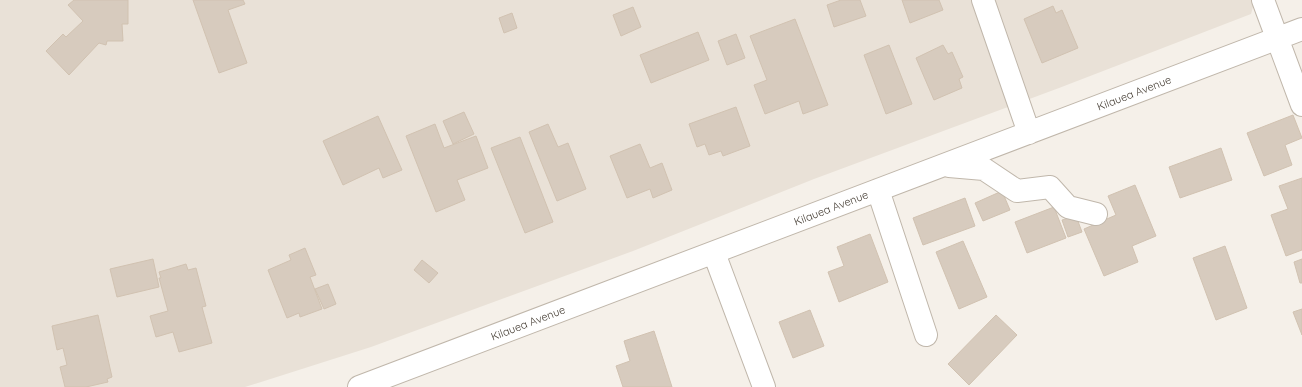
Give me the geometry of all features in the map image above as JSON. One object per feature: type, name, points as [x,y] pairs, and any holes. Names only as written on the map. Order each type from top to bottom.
[{"type":"street","points":[[983,0],[1029,133]]},
{"type":"street","points":[[1263,0],[1302,105]]},
{"type":"street","name":"Kilauea Avenue","points":[[359,387],[1302,29]]},
{"type":"street","points":[[944,165],[984,169],[1017,192],[1050,187],[1068,207],[1096,214]]},
{"type":"street","points":[[878,190],[926,335]]},
{"type":"street","points":[[714,252],[764,387]]},
{"type":"shaded area","points":[[0,0],[1255,0],[1251,14],[1059,88],[814,179],[633,251],[371,347],[245,387],[0,387]]},
{"type":"building","points":[[74,0],[128,0],[128,24],[122,24],[123,41],[107,41],[106,45],[99,43],[69,75],[46,51],[63,34],[66,37],[83,21],[68,5]]},
{"type":"building","points":[[193,0],[243,0],[245,4],[228,10],[247,63],[219,73]]},
{"type":"building","points":[[841,0],[860,0],[866,16],[834,27],[827,5]]},
{"type":"building","points":[[902,0],[939,0],[943,10],[910,23]]},
{"type":"building","points":[[1053,6],[1056,13],[1062,10],[1078,48],[1042,63],[1024,19]]},
{"type":"building","points":[[633,7],[641,27],[621,36],[613,15]]},
{"type":"building","points":[[512,13],[517,28],[504,33],[499,18]]},
{"type":"building","points":[[795,19],[828,105],[803,114],[799,101],[765,114],[754,85],[767,80],[750,36]]},
{"type":"building","points":[[698,32],[709,60],[651,83],[640,55]]},
{"type":"building","points":[[736,34],[745,58],[727,65],[718,41]]},
{"type":"building","points":[[889,45],[912,104],[886,114],[864,55]]},
{"type":"building","points":[[943,45],[948,54],[952,52],[963,77],[959,79],[962,88],[934,100],[916,58]]},
{"type":"building","points":[[736,107],[750,146],[723,156],[721,151],[709,155],[705,144],[697,147],[689,124]]},
{"type":"building","points":[[464,112],[474,134],[453,144],[443,121]]},
{"type":"building","points":[[1293,115],[1302,138],[1285,145],[1292,165],[1264,176],[1247,133]]},
{"type":"building","points":[[378,116],[402,170],[383,178],[379,168],[343,185],[323,141]]},
{"type":"building","points":[[435,124],[444,148],[476,136],[488,168],[457,180],[465,200],[436,212],[406,136]]},
{"type":"building","points":[[548,124],[558,147],[568,143],[586,189],[557,201],[529,132]]},
{"type":"building","points":[[520,137],[553,222],[525,233],[491,148]]},
{"type":"building","points":[[640,144],[650,168],[662,163],[672,190],[653,198],[650,189],[627,198],[610,156]]},
{"type":"building","points":[[1221,148],[1232,180],[1180,198],[1169,167]]},
{"type":"building","points":[[1302,178],[1302,250],[1286,256],[1271,215],[1288,209],[1279,186]]},
{"type":"building","points":[[1135,185],[1156,236],[1132,246],[1138,262],[1104,276],[1084,229],[1116,215],[1108,196]]},
{"type":"building","points":[[1002,191],[1010,210],[983,221],[975,203]]},
{"type":"building","points":[[965,198],[975,226],[923,245],[913,218]]},
{"type":"building","points":[[1054,207],[1066,238],[1027,253],[1015,222]]},
{"type":"building","points":[[1076,216],[1082,232],[1068,237],[1062,220]]},
{"type":"building","points":[[870,234],[888,282],[839,302],[828,272],[844,266],[837,247]]},
{"type":"building","points":[[963,241],[987,297],[959,309],[936,252]]},
{"type":"building","points":[[1225,246],[1247,308],[1216,320],[1193,258]]},
{"type":"building","points":[[305,248],[316,275],[310,277],[322,309],[300,317],[299,313],[287,318],[268,270],[291,260],[289,255]]},
{"type":"building","points":[[153,259],[159,287],[117,297],[110,269]]},
{"type":"building","points":[[1302,259],[1302,283],[1300,283],[1294,262]]},
{"type":"building","points":[[422,260],[438,273],[429,283],[414,270]]},
{"type":"building","points":[[186,264],[188,270],[196,268],[206,306],[202,307],[212,343],[179,352],[173,332],[156,337],[150,316],[168,311],[159,278],[161,278],[159,272]]},
{"type":"building","points":[[328,284],[336,304],[324,309],[315,289]]},
{"type":"building","points":[[1302,309],[1302,335],[1293,312]]},
{"type":"building","points":[[810,310],[824,346],[793,358],[779,322]]},
{"type":"building","points":[[98,315],[112,377],[107,379],[108,382],[86,387],[65,387],[60,367],[67,365],[63,348],[57,350],[52,326]]},
{"type":"building","points":[[996,315],[1017,335],[969,385],[948,364]]},
{"type":"building","points":[[654,331],[672,387],[623,387],[616,366],[630,361],[624,341]]}]
